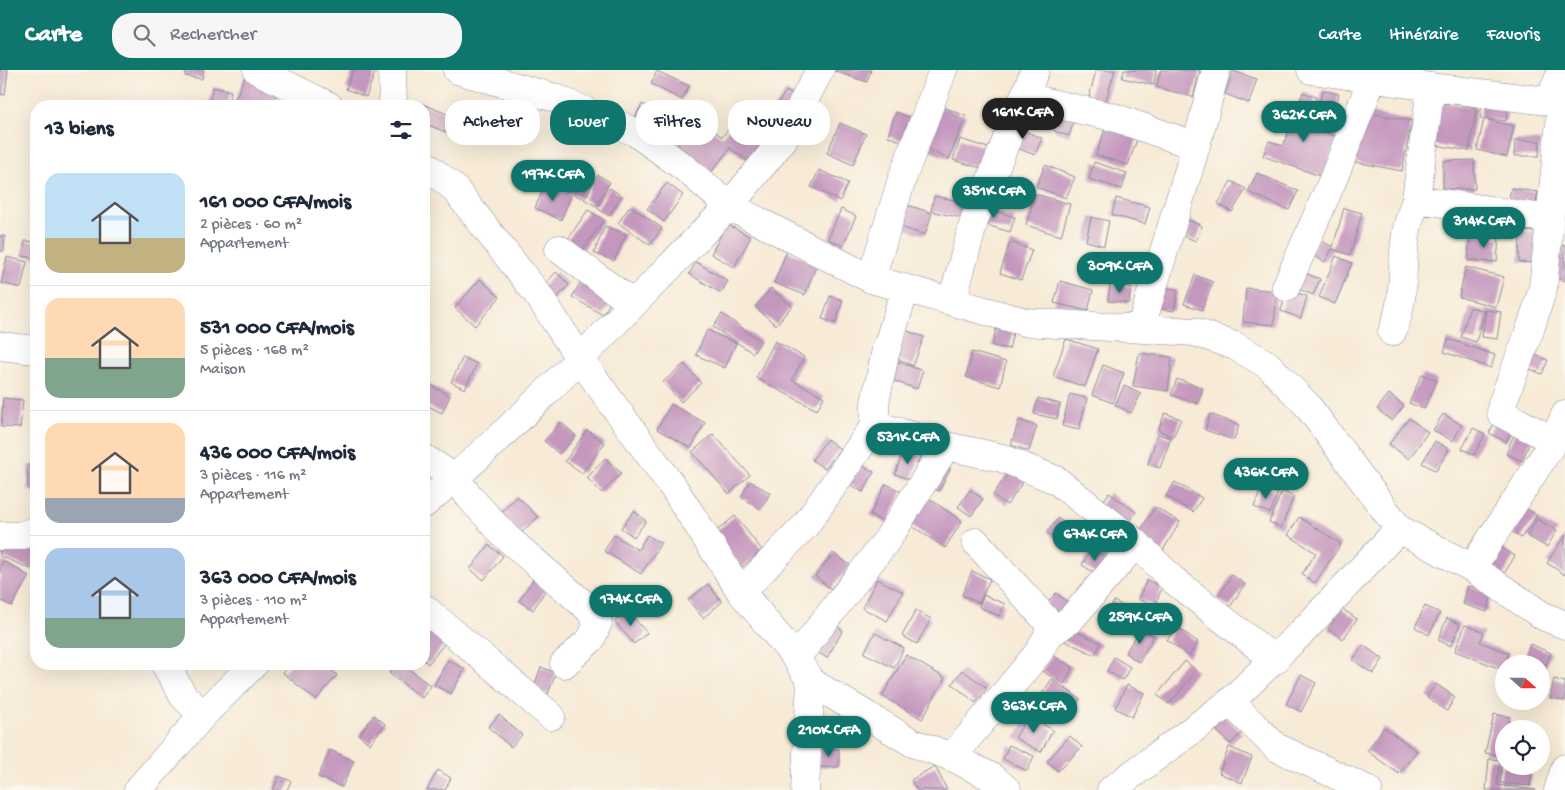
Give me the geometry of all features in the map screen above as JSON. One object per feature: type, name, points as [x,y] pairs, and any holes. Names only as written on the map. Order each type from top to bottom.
[{"type":"street","points":[[258,70],[316,100]]},
{"type":"street","points":[[392,70],[393,100]]},
{"type":"street","points":[[457,70],[555,98],[635,132],[686,169],[728,206],[871,279],[1026,322],[1141,327],[1194,332],[1235,346],[1268,365],[1307,405],[1399,529],[1472,568],[1543,616],[1565,625]]},
{"type":"street","points":[[430,499],[455,478],[580,359],[632,303],[728,206],[783,140],[820,70]]},
{"type":"street","points":[[871,279],[903,176],[943,70]]},
{"type":"street","points":[[952,301],[975,218],[1035,70]]},
{"type":"street","points":[[1141,327],[1196,146],[1216,70]]},
{"type":"street","points":[[1311,70],[1372,80],[1558,102]]},
{"type":"street","points":[[1554,441],[1502,413],[1502,404],[1544,288],[1554,230],[1558,102],[1562,70]]},
{"type":"street","points":[[1286,287],[1334,177],[1372,80]]},
{"type":"street","points":[[1392,332],[1400,313],[1407,230],[1416,199],[1430,87]]},
{"type":"street","points":[[1024,97],[1113,117],[1196,146]]},
{"type":"street","points":[[430,169],[454,188],[539,296],[580,359],[675,490],[741,592],[796,658],[811,682],[913,743],[952,757],[993,778],[1007,790]]},
{"type":"street","points":[[1416,199],[1554,230]]},
{"type":"street","points":[[559,248],[632,303]]},
{"type":"street","points":[[741,592],[805,526],[875,425],[875,404],[885,354],[905,289]]},
{"type":"street","points":[[0,346],[30,349]]},
{"type":"street","points":[[1472,568],[1554,441],[1565,415]]},
{"type":"street","points":[[875,425],[946,446],[1002,458],[1056,480],[1136,543],[1172,579],[1275,660]]},
{"type":"street","points":[[796,658],[887,540],[946,446]]},
{"type":"street","points":[[430,462],[455,478],[472,500],[506,536],[590,609],[598,623],[591,638],[564,664]]},
{"type":"street","points":[[1111,790],[1230,702],[1275,660],[1399,529]]},
{"type":"street","points":[[0,536],[19,536],[30,533]]},
{"type":"street","points":[[952,757],[1039,652],[1048,635],[1049,623],[976,542]]},
{"type":"street","points":[[1048,635],[1071,619],[1136,543]]},
{"type":"street","points":[[430,613],[551,716]]},
{"type":"street","points":[[168,670],[184,698],[203,715]]},
{"type":"street","points":[[138,790],[203,715],[248,670]]},
{"type":"street","points":[[805,790],[811,682]]},
{"type":"street","points":[[1230,702],[1276,747],[1368,790]]},
{"type":"street","points":[[1558,790],[1565,768]]},
{"type":"building","points":[[0,70],[8,70],[5,95],[0,94]]},
{"type":"building","points":[[186,70],[204,70],[202,79],[185,76]]},
{"type":"building","points":[[353,70],[376,70],[366,97],[346,89]]},
{"type":"building","points":[[832,70],[871,70],[867,82]]},
{"type":"building","points":[[1096,70],[1115,70],[1105,103],[1089,98]]},
{"type":"building","points":[[1124,70],[1156,70],[1154,85],[1122,78]]},
{"type":"building","points":[[1161,70],[1200,70],[1193,97],[1156,87]]},
{"type":"building","points":[[657,71],[689,86],[682,100],[651,84]]},
{"type":"building","points":[[1233,71],[1257,79],[1249,103],[1225,94]]},
{"type":"building","points":[[245,76],[278,90],[274,100],[235,100]]},
{"type":"building","points":[[213,87],[231,91],[229,100],[210,100]]},
{"type":"building","points":[[1323,90],[1339,94],[1333,119],[1315,115]]},
{"type":"building","points":[[786,91],[797,97],[795,100],[780,100]]},
{"type":"building","points":[[1303,92],[1316,97],[1306,125],[1337,137],[1323,177],[1263,156],[1269,141],[1283,146]]},
{"type":"building","points":[[1432,100],[1477,108],[1469,151],[1425,143]]},
{"type":"building","points":[[1482,102],[1508,106],[1506,121],[1480,118]]},
{"type":"building","points":[[935,104],[966,116],[949,159],[918,146]]},
{"type":"building","points":[[430,107],[445,113],[445,132],[430,126]]},
{"type":"building","points":[[1061,109],[1076,114],[1069,136],[1054,131]]},
{"type":"building","points":[[1359,111],[1412,121],[1402,171],[1350,161]]},
{"type":"building","points":[[896,112],[912,118],[903,142],[888,136]]},
{"type":"building","points":[[1484,119],[1514,126],[1507,157],[1477,150]]},
{"type":"building","points":[[1108,121],[1140,131],[1128,165],[1096,155]]},
{"type":"building","points":[[840,123],[866,134],[853,165],[827,153]]},
{"type":"building","points":[[1011,126],[1042,138],[1035,155],[1004,143]]},
{"type":"building","points":[[728,129],[728,145],[760,145],[748,161],[730,148],[708,177],[674,150],[678,145],[718,145],[718,134],[722,137]]},
{"type":"building","points":[[960,139],[988,148],[981,168],[953,160]]},
{"type":"building","points":[[1515,140],[1540,141],[1539,156],[1514,156]]},
{"type":"building","points":[[1474,160],[1475,189],[1443,189],[1443,161]]},
{"type":"building","points":[[1094,162],[1127,173],[1122,189],[1089,179]]},
{"type":"building","points":[[1045,165],[1075,177],[1066,198],[1036,187]]},
{"type":"building","points":[[819,170],[848,183],[840,201],[811,187]]},
{"type":"building","points":[[573,173],[590,181],[582,198],[565,191]]},
{"type":"building","points":[[1257,173],[1298,191],[1289,210],[1248,192]]},
{"type":"building","points":[[598,175],[610,182],[596,206],[584,199]]},
{"type":"building","points":[[1231,181],[1246,189],[1232,212],[1218,204]]},
{"type":"building","points":[[667,183],[683,195],[664,222],[647,209]]},
{"type":"building","points":[[545,185],[571,196],[561,220],[535,208]]},
{"type":"building","points":[[610,188],[622,196],[609,216],[597,208]]},
{"type":"building","points":[[1511,188],[1538,192],[1535,208],[1508,204]]},
{"type":"building","points":[[1035,194],[1070,204],[1061,236],[1026,225]]},
{"type":"building","points":[[934,196],[964,202],[961,218],[931,211]]},
{"type":"building","points":[[1116,198],[1150,207],[1145,224],[1112,215]]},
{"type":"building","points":[[901,203],[932,213],[925,235],[894,225]]},
{"type":"building","points":[[630,206],[662,228],[650,245],[618,223]]},
{"type":"building","points":[[977,206],[1015,217],[1010,232],[973,221]]},
{"type":"building","points":[[1344,208],[1362,213],[1350,255],[1332,249],[1325,262],[1310,254],[1318,239],[1333,247]]},
{"type":"building","points":[[841,209],[856,216],[843,246],[828,239]]},
{"type":"building","points":[[588,210],[604,220],[580,254],[565,243]]},
{"type":"building","points":[[1178,215],[1202,226],[1196,241],[1172,231]]},
{"type":"building","points":[[1091,217],[1109,221],[1104,246],[1086,241]]},
{"type":"building","points":[[727,224],[751,237],[734,267],[711,254]]},
{"type":"building","points":[[605,226],[626,234],[614,261],[594,253]]},
{"type":"building","points":[[1520,231],[1537,232],[1535,263],[1519,262]]},
{"type":"building","points":[[0,236],[5,236],[4,251],[0,251]]},
{"type":"building","points":[[1470,236],[1499,238],[1497,262],[1468,260]]},
{"type":"building","points":[[25,241],[30,241],[30,257],[22,256]]},
{"type":"building","points":[[1010,242],[1032,250],[1021,280],[1000,273]]},
{"type":"building","points":[[1556,243],[1565,246],[1565,281],[1547,276]]},
{"type":"building","points":[[787,251],[817,264],[805,295],[774,283]]},
{"type":"building","points":[[1336,256],[1352,263],[1335,304],[1319,297]]},
{"type":"building","points":[[7,257],[27,262],[21,288],[1,283]]},
{"type":"building","points":[[696,262],[728,281],[721,293],[689,274]]},
{"type":"building","points":[[1466,267],[1504,277],[1496,307],[1459,297]]},
{"type":"building","points":[[1297,270],[1320,279],[1313,295],[1290,285]]},
{"type":"building","points":[[556,272],[569,285],[553,302],[540,290]]},
{"type":"building","points":[[1195,275],[1213,282],[1202,310],[1184,304]]},
{"type":"building","points":[[583,278],[614,296],[603,315],[572,297]]},
{"type":"building","points":[[480,279],[500,297],[475,326],[455,308]]},
{"type":"building","points":[[1060,281],[1093,290],[1088,311],[1054,303]]},
{"type":"building","points":[[1144,284],[1178,290],[1174,311],[1140,305]]},
{"type":"building","points":[[1110,285],[1131,287],[1129,303],[1108,301]]},
{"type":"building","points":[[771,288],[792,306],[776,325],[755,307]]},
{"type":"building","points":[[1246,288],[1277,291],[1274,325],[1243,322]]},
{"type":"building","points":[[1287,290],[1307,296],[1301,318],[1281,311]]},
{"type":"building","points":[[830,296],[843,300],[836,323],[822,319]]},
{"type":"building","points":[[1470,307],[1485,311],[1476,342],[1461,337]]},
{"type":"building","points":[[1486,310],[1501,312],[1497,339],[1482,337]]},
{"type":"building","points":[[722,314],[761,341],[753,353],[713,327]]},
{"type":"building","points":[[996,329],[1013,333],[1009,349],[992,346]]},
{"type":"building","points":[[707,330],[736,343],[725,368],[696,355]]},
{"type":"building","points":[[907,331],[924,337],[913,366],[897,359]]},
{"type":"building","points":[[1066,339],[1098,349],[1085,387],[1053,376]]},
{"type":"building","points":[[1448,339],[1495,355],[1491,368],[1444,352]]},
{"type":"building","points":[[775,341],[804,357],[792,380],[824,397],[817,410],[756,378]]},
{"type":"building","points":[[1522,350],[1548,360],[1542,374],[1516,363]]},
{"type":"building","points":[[972,352],[1006,362],[1000,387],[966,377]]},
{"type":"building","points":[[1139,353],[1172,357],[1168,391],[1133,386]]},
{"type":"building","points":[[463,357],[477,364],[465,389],[451,382]]},
{"type":"building","points":[[898,362],[923,371],[917,389],[891,380]]},
{"type":"building","points":[[684,364],[701,383],[681,402],[663,382]]},
{"type":"building","points":[[1103,365],[1124,373],[1113,403],[1092,395]]},
{"type":"building","points":[[1422,374],[1437,380],[1424,409],[1409,403]]},
{"type":"building","points":[[1177,379],[1203,388],[1198,404],[1171,395]]},
{"type":"building","points":[[430,385],[450,396],[442,413],[430,407]]},
{"type":"building","points":[[1124,386],[1141,394],[1131,413],[1115,405]]},
{"type":"building","points":[[1070,394],[1087,398],[1079,430],[1062,426]]},
{"type":"building","points":[[1389,394],[1404,406],[1392,421],[1377,409]]},
{"type":"building","points":[[3,398],[23,400],[20,428],[1,427]]},
{"type":"building","points":[[1038,398],[1060,404],[1057,419],[1034,414]]},
{"type":"building","points":[[671,404],[705,423],[691,448],[657,429]]},
{"type":"building","points":[[1165,413],[1181,419],[1173,437],[1158,430]]},
{"type":"building","points":[[1210,414],[1239,425],[1234,440],[1205,430]]},
{"type":"building","points":[[1443,414],[1462,425],[1453,441],[1433,430]]},
{"type":"building","points":[[1409,418],[1428,432],[1409,459],[1389,444]]},
{"type":"building","points":[[1497,418],[1514,427],[1506,442],[1489,433]]},
{"type":"building","points":[[1019,420],[1037,426],[1029,451],[1011,445]]},
{"type":"building","points":[[561,422],[576,436],[559,454],[544,441]]},
{"type":"building","points":[[1473,428],[1485,434],[1474,455],[1462,449]]},
{"type":"building","points":[[587,430],[605,443],[582,473],[565,461]]},
{"type":"building","points":[[1516,430],[1532,437],[1522,461],[1506,454]]},
{"type":"building","points":[[713,434],[750,475],[729,494],[692,452]]},
{"type":"building","points":[[1158,434],[1171,438],[1160,468],[1148,464]]},
{"type":"building","points":[[827,439],[840,449],[825,469],[812,460]]},
{"type":"building","points":[[1435,441],[1449,449],[1436,471],[1422,463]]},
{"type":"building","points":[[904,450],[920,456],[911,480],[895,474]]},
{"type":"building","points":[[605,458],[621,473],[602,493],[587,478]]},
{"type":"building","points":[[859,464],[874,472],[863,492],[848,483]]},
{"type":"building","points":[[937,464],[950,470],[939,491],[927,485]]},
{"type":"building","points":[[28,465],[30,465],[30,490],[28,490]]},
{"type":"building","points":[[1011,469],[1025,479],[1007,505],[993,495]]},
{"type":"building","points":[[750,481],[770,493],[761,509],[741,497]]},
{"type":"building","points":[[1175,482],[1202,498],[1193,512],[1166,496]]},
{"type":"building","points":[[886,484],[902,492],[887,524],[870,515]]},
{"type":"building","points":[[1262,487],[1278,493],[1270,513],[1254,507]]},
{"type":"building","points":[[970,490],[983,499],[971,516],[958,507]]},
{"type":"building","points":[[1282,491],[1294,496],[1281,528],[1269,522]]},
{"type":"building","points":[[1109,493],[1136,512],[1127,526],[1099,507]]},
{"type":"building","points":[[924,495],[962,521],[945,548],[906,522]]},
{"type":"building","points":[[517,496],[538,517],[520,534],[500,514]]},
{"type":"building","points":[[1511,497],[1537,516],[1521,538],[1495,519]]},
{"type":"building","points":[[1155,507],[1180,522],[1162,552],[1137,536]]},
{"type":"building","points":[[634,511],[646,521],[634,537],[621,528]]},
{"type":"building","points":[[735,516],[762,550],[742,567],[714,533]]},
{"type":"building","points":[[1299,517],[1341,544],[1315,583],[1302,574],[1316,553],[1288,535]]},
{"type":"building","points":[[1058,518],[1080,536],[1069,550],[1047,532]]},
{"type":"building","points":[[1537,519],[1557,530],[1547,547],[1527,536]]},
{"type":"building","points":[[1478,534],[1515,556],[1502,577],[1466,554]]},
{"type":"building","points":[[614,535],[638,550],[647,535],[661,543],[641,574],[604,551]]},
{"type":"building","points":[[1565,535],[1565,575],[1547,563]]},
{"type":"building","points":[[30,544],[30,569],[0,556],[0,545]]},
{"type":"building","points":[[489,545],[503,556],[484,580],[470,569]]},
{"type":"building","points":[[1091,549],[1107,558],[1098,575],[1082,565]]},
{"type":"building","points":[[833,553],[850,565],[831,589],[815,576]]},
{"type":"building","points":[[3,561],[29,576],[12,606],[0,600],[0,567]]},
{"type":"building","points":[[972,571],[990,579],[979,603],[962,595]]},
{"type":"building","points":[[536,575],[550,583],[533,610],[519,601]]},
{"type":"building","points":[[1232,575],[1245,584],[1230,607],[1217,598]]},
{"type":"building","points":[[877,579],[903,592],[887,621],[862,608]]},
{"type":"building","points":[[1147,580],[1162,587],[1155,606],[1138,599]]},
{"type":"building","points":[[708,584],[722,602],[703,618],[688,600]]},
{"type":"building","points":[[1468,586],[1492,593],[1487,612],[1463,604]]},
{"type":"building","points":[[1056,593],[1069,603],[1053,620],[1041,610]]},
{"type":"building","points":[[984,595],[1005,604],[999,616],[979,607]]},
{"type":"building","points":[[1114,601],[1143,617],[1135,632],[1106,615]]},
{"type":"building","points":[[1425,606],[1440,613],[1429,635],[1415,627]]},
{"type":"building","points":[[1341,608],[1357,619],[1343,639],[1328,629]]},
{"type":"building","points":[[916,610],[931,619],[917,644],[902,636]]},
{"type":"building","points":[[628,611],[647,633],[634,644],[615,622]]},
{"type":"building","points":[[1447,618],[1460,624],[1451,646],[1438,640]]},
{"type":"building","points":[[827,620],[843,630],[827,658],[809,647]]},
{"type":"building","points":[[430,622],[449,638],[430,662]]},
{"type":"building","points":[[1061,625],[1101,643],[1095,655],[1056,637]]},
{"type":"building","points":[[1465,625],[1484,632],[1480,642],[1509,653],[1508,655],[1495,655],[1495,667],[1455,651]]},
{"type":"building","points":[[1177,627],[1198,642],[1189,656],[1167,640]]},
{"type":"building","points":[[1141,628],[1154,636],[1139,662],[1125,653]]},
{"type":"building","points":[[875,633],[904,648],[894,668],[864,653]]},
{"type":"building","points":[[1530,644],[1551,653],[1550,655],[1526,655]]},
{"type":"building","points":[[1363,645],[1383,659],[1373,674],[1353,660]]},
{"type":"building","points":[[906,655],[945,678],[922,719],[882,696]]},
{"type":"building","points":[[1052,655],[1073,667],[1064,684],[1042,671]]},
{"type":"building","points":[[1114,657],[1130,667],[1123,680],[1107,671]]},
{"type":"building","points":[[448,660],[465,669],[451,694],[434,685]]},
{"type":"building","points":[[1185,661],[1197,671],[1169,704],[1157,695]]},
{"type":"building","points":[[541,667],[556,673],[548,694],[533,689]]},
{"type":"building","points":[[285,670],[331,670],[337,675],[316,700],[283,673]]},
{"type":"building","points":[[391,670],[410,670],[431,686],[422,698],[389,673]]},
{"type":"building","points":[[962,670],[987,688],[976,703],[952,684]]},
{"type":"building","points":[[1301,675],[1316,683],[1301,712],[1286,704]]},
{"type":"building","points":[[1052,679],[1080,699],[1063,723],[1035,704]]},
{"type":"building","points":[[1554,679],[1565,682],[1565,701],[1550,698]]},
{"type":"building","points":[[1436,684],[1455,697],[1447,711],[1427,697]]},
{"type":"building","points":[[1127,685],[1144,693],[1132,717],[1115,708]]},
{"type":"building","points":[[1221,713],[1242,733],[1230,744],[1210,724]]},
{"type":"building","points":[[1494,714],[1510,717],[1510,720],[1495,720],[1495,755],[1485,753]]},
{"type":"building","points":[[374,715],[385,724],[370,744],[359,735]]},
{"type":"building","points":[[499,715],[522,735],[511,747],[488,727]]},
{"type":"building","points":[[1028,716],[1053,730],[1041,752],[1015,738]]},
{"type":"building","points":[[1384,727],[1417,751],[1399,774],[1367,751]]},
{"type":"building","points":[[1070,736],[1082,747],[1058,771],[1047,761]]},
{"type":"building","points":[[1009,745],[1034,756],[1027,771],[1003,759]]},
{"type":"building","points":[[1229,747],[1252,757],[1242,783],[1219,773]]},
{"type":"building","points":[[820,748],[839,749],[839,767],[819,767]]},
{"type":"building","points":[[330,750],[354,761],[342,787],[318,777]]},
{"type":"building","points":[[1489,759],[1495,760],[1495,775],[1498,775],[1497,785],[1536,790],[1486,790]]},
{"type":"building","points":[[935,766],[947,790],[917,790],[911,780]]},
{"type":"building","points":[[438,770],[451,778],[445,790],[427,790]]},
{"type":"building","points":[[1501,775],[1531,775],[1530,786],[1500,783]]},
{"type":"building","points":[[279,776],[291,781],[287,790],[273,790]]}]
